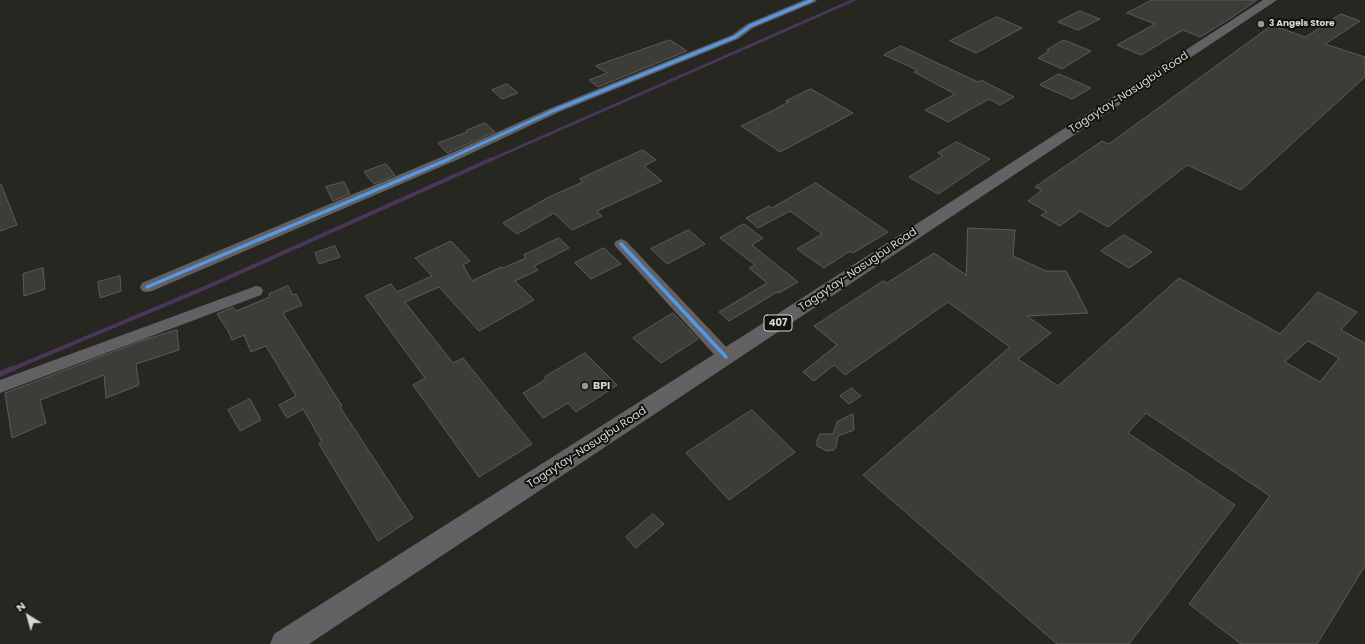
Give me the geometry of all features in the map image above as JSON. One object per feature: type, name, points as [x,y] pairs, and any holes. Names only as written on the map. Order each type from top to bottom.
[{"type":"main road","name":"Tagaytay-Nasugbu Road","points":[[284,644],[726,357],[1270,0]]},
{"type":"street","points":[[147,287],[455,156],[555,110],[735,38],[750,26],[812,0]]},
{"type":"street","points":[[621,244],[726,357]]},
{"type":"street","points":[[0,387],[256,291]]},
{"type":"building","points":[[1152,0],[1257,0],[1200,37],[1183,30],[1141,55],[1117,45],[1155,24],[1127,13]]},
{"type":"building","points":[[1080,11],[1100,19],[1078,30],[1058,22]]},
{"type":"building","points":[[1341,14],[1360,21],[1325,44],[1365,57],[1365,77],[1241,190],[1187,165],[1108,227],[1080,211],[1060,226],[1041,215],[1047,212],[1028,201],[1042,190],[1035,187],[1102,141],[1109,144],[1272,25],[1305,37]]},
{"type":"building","points":[[997,17],[1022,28],[976,53],[950,41]]},
{"type":"building","points":[[670,40],[687,51],[598,87],[589,80],[607,73],[596,66]]},
{"type":"building","points":[[1064,40],[1091,51],[1062,69],[1038,58],[1049,51],[1047,50]]},
{"type":"building","points":[[901,46],[978,82],[981,80],[1014,97],[1000,105],[989,99],[948,122],[925,110],[955,94],[914,72],[917,70],[884,55]]},
{"type":"building","points":[[1059,74],[1091,88],[1072,99],[1040,85]]},
{"type":"building","points":[[507,84],[518,93],[502,99],[492,90]]},
{"type":"building","points":[[811,89],[853,113],[780,152],[741,126],[778,108],[789,102],[786,101]]},
{"type":"building","points":[[485,123],[495,132],[447,153],[438,143],[467,132],[466,131]]},
{"type":"building","points":[[957,142],[990,159],[938,194],[909,177],[943,156],[938,153]]},
{"type":"building","points":[[643,150],[656,160],[644,166],[662,181],[597,211],[602,216],[572,230],[554,213],[517,234],[503,223],[549,197],[583,182],[580,179]]},
{"type":"building","points":[[386,164],[395,175],[374,184],[364,172]]},
{"type":"building","points":[[344,182],[350,194],[333,201],[326,187]]},
{"type":"building","points":[[816,183],[888,232],[853,253],[850,251],[824,268],[797,249],[822,234],[790,211],[758,228],[746,218],[769,206],[771,208]]},
{"type":"building","points":[[0,184],[17,225],[0,231]]},
{"type":"building","points":[[744,224],[763,238],[752,245],[798,282],[779,293],[777,292],[729,321],[719,312],[767,283],[749,268],[755,265],[720,238]]},
{"type":"building","points":[[968,228],[1015,230],[1013,256],[1046,271],[1066,271],[1088,313],[1027,316],[1051,333],[1018,359],[1058,386],[1179,278],[1280,334],[1318,292],[1357,312],[1341,330],[1365,343],[1365,566],[1317,644],[1241,644],[1189,604],[1270,496],[1146,413],[1128,433],[1235,505],[1129,644],[1057,644],[863,475],[1010,347],[948,302],[845,375],[834,365],[814,381],[803,372],[837,345],[814,326],[883,281],[887,283],[934,253],[966,275]],"holes":[[[1308,341],[1339,358],[1320,382],[1285,362]]]},
{"type":"building","points":[[689,230],[705,244],[667,264],[651,249]]},
{"type":"building","points":[[1124,235],[1152,252],[1129,268],[1101,251]]},
{"type":"building","points":[[559,238],[569,248],[534,266],[538,270],[515,281],[534,300],[479,331],[439,287],[405,302],[453,363],[463,358],[532,444],[479,477],[413,385],[425,378],[365,296],[391,284],[397,292],[432,276],[415,258],[451,241],[470,261],[463,265],[472,281],[501,267],[503,268],[526,258],[524,255]]},
{"type":"building","points":[[335,246],[340,257],[319,264],[315,253]]},
{"type":"building","points":[[604,248],[621,264],[591,279],[575,263]]},
{"type":"building","points":[[43,268],[45,289],[24,296],[23,274]]},
{"type":"building","points":[[120,276],[121,291],[100,298],[98,282]]},
{"type":"building","points":[[288,286],[293,295],[296,294],[302,305],[283,313],[342,406],[340,407],[413,518],[378,541],[319,444],[322,442],[303,409],[287,418],[279,405],[296,396],[266,346],[251,352],[244,335],[232,340],[217,314],[233,307],[236,311],[270,297],[269,294]]},
{"type":"building","points":[[673,313],[698,339],[661,363],[633,338]]},
{"type":"building","points":[[177,330],[179,350],[136,364],[139,385],[106,398],[104,375],[40,400],[46,423],[12,438],[5,393],[144,340]]},
{"type":"building","points":[[585,353],[617,385],[576,412],[568,403],[543,418],[523,393],[546,379],[545,377]]},
{"type":"building","points":[[852,388],[861,396],[849,404],[840,396]]},
{"type":"building","points":[[250,399],[261,420],[240,431],[228,410]]},
{"type":"building","points":[[752,410],[795,452],[729,500],[686,453]]},
{"type":"building","points":[[853,414],[854,430],[838,436],[834,450],[827,451],[817,446],[817,440],[820,434],[833,434],[837,422]]},
{"type":"building","points":[[653,514],[664,524],[636,548],[626,537]]},
{"type":"waterway","points":[[490,160],[854,0]]},
{"type":"waterway","points":[[12,369],[207,287],[492,159]]},
{"type":"waterway","points":[[0,374],[14,368]]},
{"type":"cycle path","points":[[147,287],[455,156],[555,110],[735,37],[750,26],[812,0]]},
{"type":"cycle path","points":[[621,244],[726,357]]},
{"type":"place","name":"3 Angels Store","points":[[1261,24]]},
{"type":"place","name":"BPI","points":[[585,386]]}]
